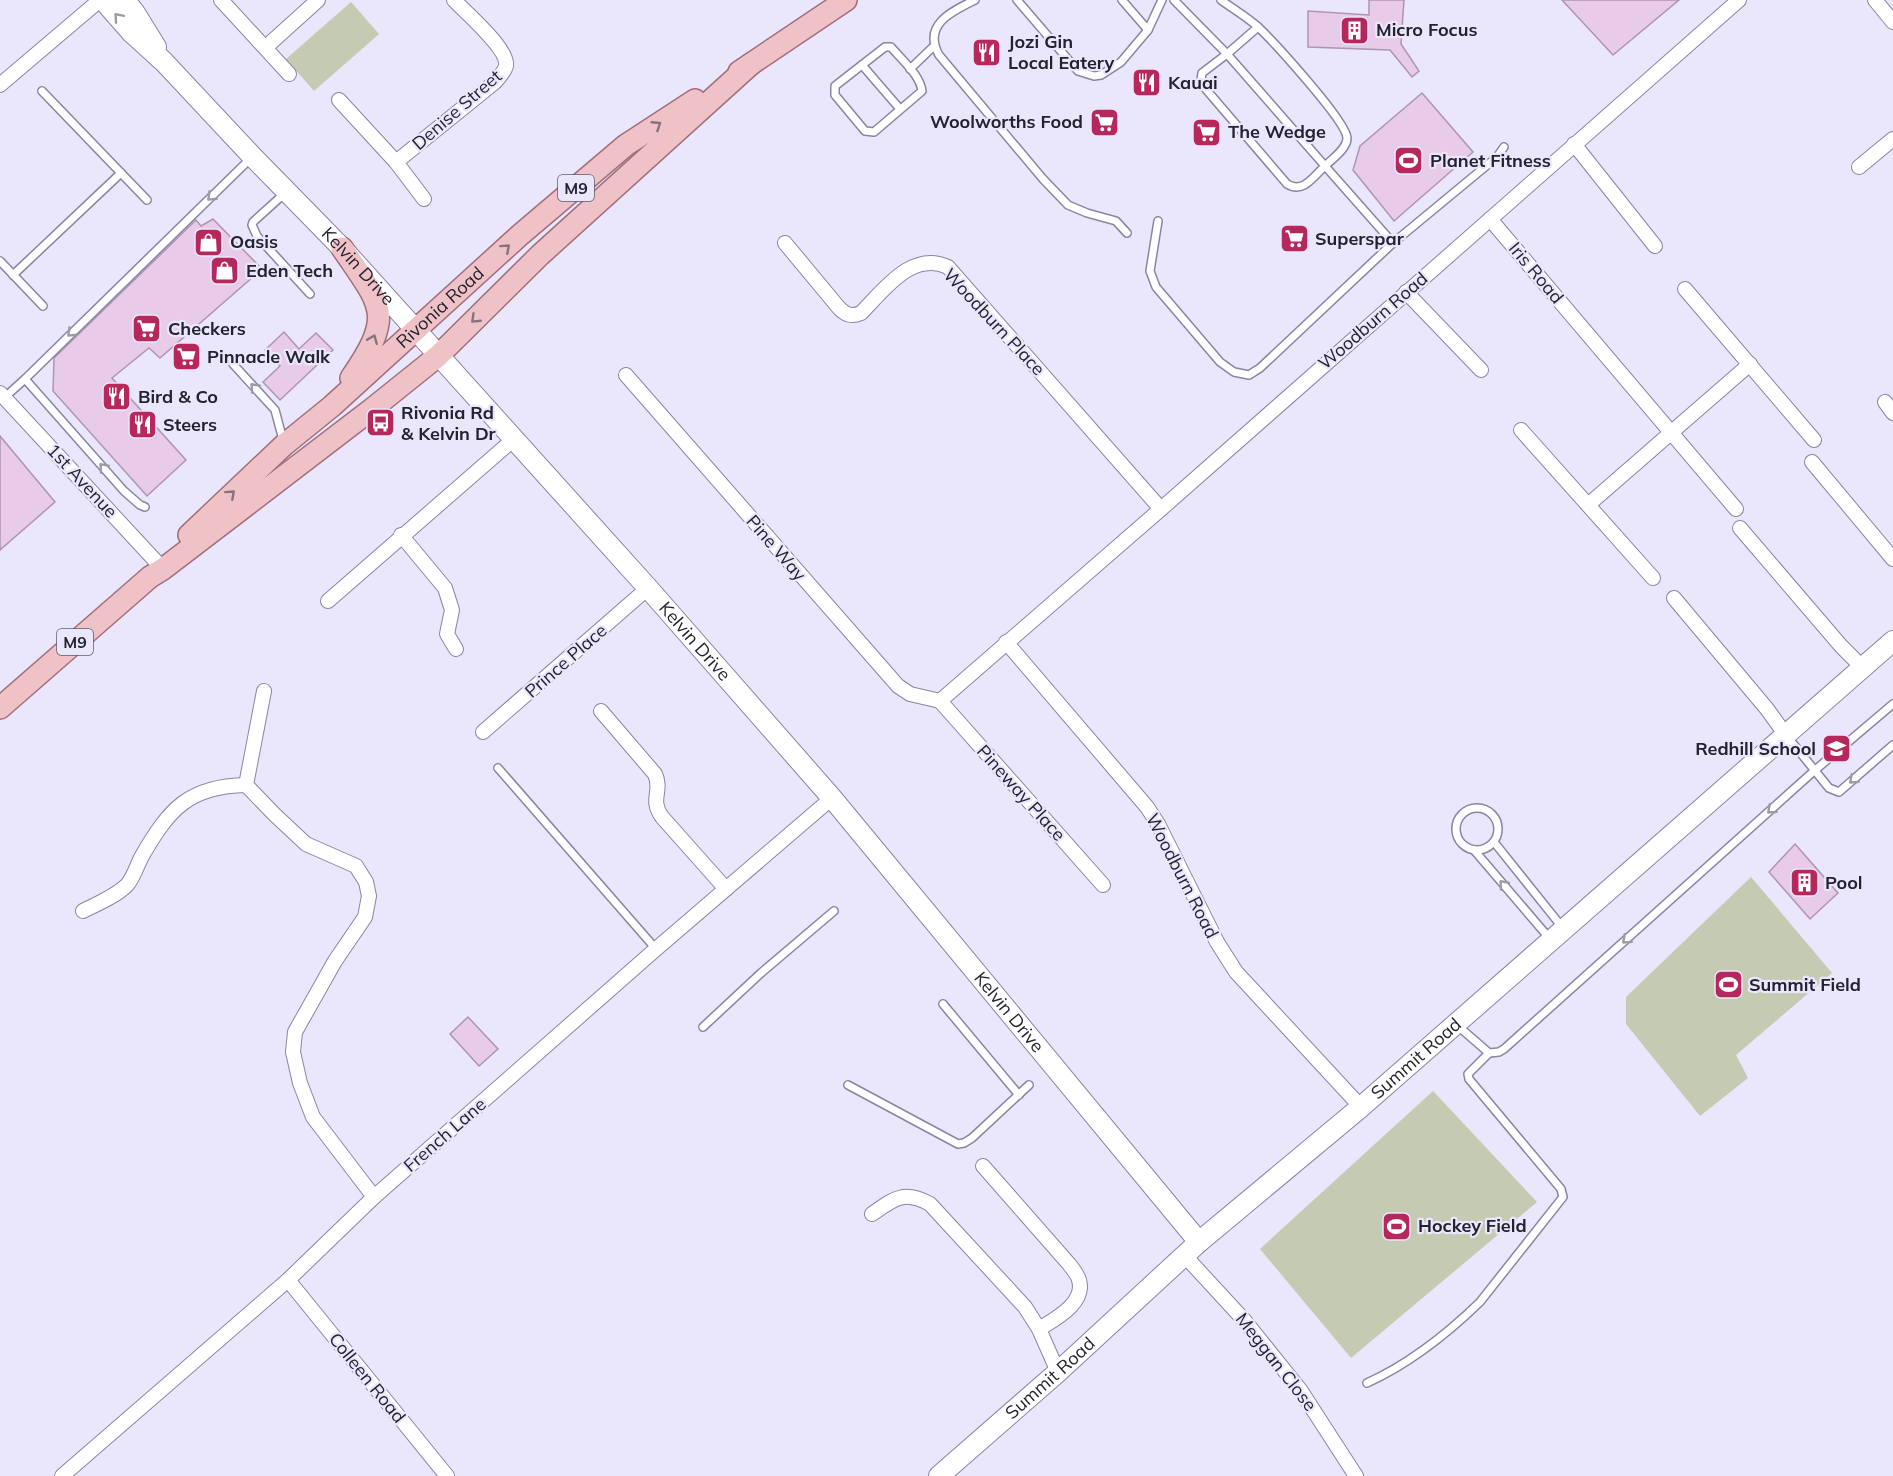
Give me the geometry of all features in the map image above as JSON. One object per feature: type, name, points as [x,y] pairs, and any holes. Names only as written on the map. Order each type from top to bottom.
[{"type":"main road","name":"Kelvin Drive","points":[[102,0],[342,248],[648,588],[832,798],[1192,1249]]},
{"type":"main road","name":"Kelvin Drive","points":[[125,0],[164,62]]},
{"type":"main road","name":"Rivonia Road","points":[[0,708],[158,570],[284,446],[332,406],[520,235],[626,145],[846,0]]},
{"type":"main road","name":"Rivonia Road","points":[[158,570],[372,409],[438,356],[549,247],[751,64]]},
{"type":"main road","points":[[332,406],[366,356],[380,318],[379,308],[373,294],[342,248]]},
{"type":"main road","name":"Summit Road","points":[[939,1476],[1058,1372],[1192,1249],[1361,1107],[1893,641]]},
{"type":"street","points":[[0,84],[102,0]]},
{"type":"street","points":[[221,0],[290,74]]},
{"type":"street","points":[[266,47],[318,0]]},
{"type":"street","name":"Denise Street","points":[[396,162],[495,82],[505,70],[505,56],[497,44],[454,0]]},
{"type":"street","name":"Woodburn Road","points":[[940,701],[1738,0]]},
{"type":"street","points":[[1875,0],[1893,22]]},
{"type":"street","points":[[339,100],[396,162],[424,199]]},
{"type":"street","points":[[1859,167],[1893,139]]},
{"type":"street","points":[[1574,144],[1655,246]]},
{"type":"street","name":"Iris Road","points":[[1490,219],[1736,509]]},
{"type":"street","name":"Woodburn Place","points":[[785,243],[839,308],[852,316],[861,313],[908,269],[929,262],[948,267],[1161,509]]},
{"type":"street","points":[[1685,289],[1814,440]]},
{"type":"street","points":[[1406,292],[1481,370]]},
{"type":"street","points":[[1588,505],[1750,364]]},
{"type":"street","name":"Pine Way","points":[[626,375],[891,679],[910,694],[940,701]]},
{"type":"street","name":"1st Avenue","points":[[2,395],[158,570]]},
{"type":"street","points":[[1521,430],[1653,578]]},
{"type":"street","points":[[328,601],[514,439]]},
{"type":"street","points":[[1812,462],[1893,559]]},
{"type":"street","points":[[1740,528],[1841,646],[1862,667]]},
{"type":"street","points":[[401,536],[445,588],[452,610],[447,634],[456,649]]},
{"type":"street","name":"Prince Place","points":[[483,732],[648,588]]},
{"type":"street","points":[[1674,598],[1767,709],[1785,734]]},
{"type":"street","name":"Woodburn Road","points":[[1006,642],[1147,807],[1158,824],[1217,942],[1236,972],[1361,1107]]},
{"type":"street","points":[[246,784],[264,691]]},
{"type":"street","name":"Pineway Place","points":[[940,701],[1103,885]]},
{"type":"street","points":[[601,711],[655,774],[658,785],[656,806],[662,817],[726,889]]},
{"type":"street","points":[[83,911],[127,885],[140,858],[165,818],[198,792],[224,785],[246,784],[306,844],[356,866],[366,882],[369,897],[365,917],[335,961],[296,1032],[293,1052],[300,1083],[313,1117],[374,1197]]},
{"type":"street","name":"French Lane","points":[[62,1476],[288,1280],[374,1197],[832,798]]},
{"type":"street","points":[[983,1167],[1069,1264],[1080,1281],[1078,1295],[1072,1305],[1039,1329]]},
{"type":"street","points":[[872,1214],[894,1199],[905,1196],[917,1197],[930,1204],[1025,1307],[1039,1329],[1058,1372]]},
{"type":"street","name":"Meggan Close","points":[[1192,1249],[1244,1320],[1301,1391],[1356,1476]]},
{"type":"street","name":"Colleen Road","points":[[288,1280],[447,1476]]},
{"type":"lane","points":[[910,69],[934,46],[937,27],[941,19],[975,0]]},
{"type":"lane","points":[[1017,0],[1078,71],[1089,75],[1101,75],[1121,62],[1148,30],[1162,0]]},
{"type":"lane","points":[[1122,0],[1148,30]]},
{"type":"lane","points":[[1174,0],[1227,54],[1393,243]]},
{"type":"lane","points":[[1221,0],[1258,27],[1283,53],[1345,130],[1347,137],[1345,146],[1300,188],[1293,188],[1283,181],[1203,84],[1202,73],[1258,27]]},
{"type":"lane","points":[[934,46],[946,66],[1068,205],[1116,221],[1127,233]]},
{"type":"lane","points":[[885,47],[891,47],[921,83],[922,91],[874,132],[865,131],[835,95],[835,86],[862,65],[885,47]]},
{"type":"lane","points":[[862,65],[900,109]]},
{"type":"lane","points":[[42,91],[147,200]]},
{"type":"lane","points":[[1158,221],[1150,271],[1156,287],[1220,362],[1228,369],[1249,375],[1260,368],[1393,243],[1497,157],[1504,147]]},
{"type":"lane","points":[[2,395],[25,379],[252,156]]},
{"type":"lane","points":[[13,275],[121,173]]},
{"type":"lane","points":[[287,192],[252,225],[257,236],[310,294]]},
{"type":"lane","points":[[0,261],[43,306]]},
{"type":"lane","points":[[233,364],[275,410],[284,446]]},
{"type":"lane","points":[[25,379],[124,491],[145,507]]},
{"type":"lane","points":[[1367,1383],[1387,1374],[1413,1357],[1468,1314],[1486,1295],[1563,1197],[1561,1189],[1468,1079],[1468,1074],[1489,1053],[1499,1052],[1504,1048],[1814,771],[1893,704]]},
{"type":"lane","points":[[1785,734],[1829,788],[1839,792],[1893,745]]},
{"type":"lane","points":[[498,768],[656,949]]},
{"type":"lane","points":[[1474,850],[1482,850],[1494,842],[1499,828],[1493,815],[1481,808],[1467,810],[1461,815],[1456,829],[1461,843],[1474,850],[1557,935]]},
{"type":"lane","points":[[1494,842],[1557,935]]},
{"type":"lane","points":[[704,1027],[761,973],[834,911]]},
{"type":"lane","points":[[943,1004],[1019,1095]]},
{"type":"lane","points":[[1456,1024],[1489,1053]]},
{"type":"lane","points":[[848,1085],[958,1144],[972,1138],[1029,1085]]},
{"type":"green space","points":[[351,2],[379,34],[314,91],[286,59]]},
{"type":"green space","name":"Summit Field","points":[[1751,877],[1832,973],[1736,1055],[1748,1078],[1700,1116],[1626,1024],[1626,997]]},
{"type":"green space","name":"Hockey Field","points":[[1433,1091],[1537,1202],[1351,1358],[1260,1249]]},
{"type":"building","name":"Micro Focus","points":[[1369,0],[1404,0],[1401,44],[1419,71],[1412,77],[1390,50],[1308,47],[1308,11],[1369,15]]},
{"type":"building","points":[[1562,0],[1679,0],[1613,55]]},
{"type":"building","name":"Planet Fitness","points":[[1422,93],[1473,152],[1394,221],[1353,170],[1360,146]]},
{"type":"building","points":[[213,219],[262,269],[160,358],[149,348],[112,378],[186,460],[147,496],[53,391],[54,358],[196,220],[201,226]]},
{"type":"building","points":[[284,332],[299,349],[316,333],[333,350],[280,400],[263,382],[280,366],[265,350]]},
{"type":"building","points":[[0,436],[55,502],[0,550]]},
{"type":"building","name":"Pool","points":[[1795,844],[1838,893],[1810,919],[1769,872]]},
{"type":"building","points":[[468,1017],[498,1049],[479,1066],[450,1034]]},
{"type":"place","name":"Micro Focus","points":[[1355,30]]},
{"type":"place","name":"Jozi Gin Local Eatery","points":[[987,52]]},
{"type":"place","name":"Kauai","points":[[1147,83]]},
{"type":"place","name":"Woolworths Food","points":[[1104,122]]},
{"type":"place","name":"The Wedge","points":[[1207,132]]},
{"type":"place","name":"Planet Fitness","points":[[1409,161]]},
{"type":"place","name":"Superspar","points":[[1294,239]]},
{"type":"place","name":"Oasis","points":[[209,242]]},
{"type":"place","name":"Eden Tech","points":[[225,271]]},
{"type":"place","name":"Checkers","points":[[147,329]]},
{"type":"place","name":"Pinnacle Walk","points":[[186,357]]},
{"type":"place","name":"Bird & Co","points":[[117,397]]},
{"type":"place","name":"Rivonia Rd & Kelvin Dr","points":[[380,423]]},
{"type":"place","name":"Steers","points":[[142,425]]},
{"type":"place","name":"Redhill School","points":[[1837,749]]},
{"type":"place","name":"Pool","points":[[1804,883]]},
{"type":"place","name":"Summit Field","points":[[1728,985]]},
{"type":"place","name":"Hockey Field","points":[[1397,1226]]}]
